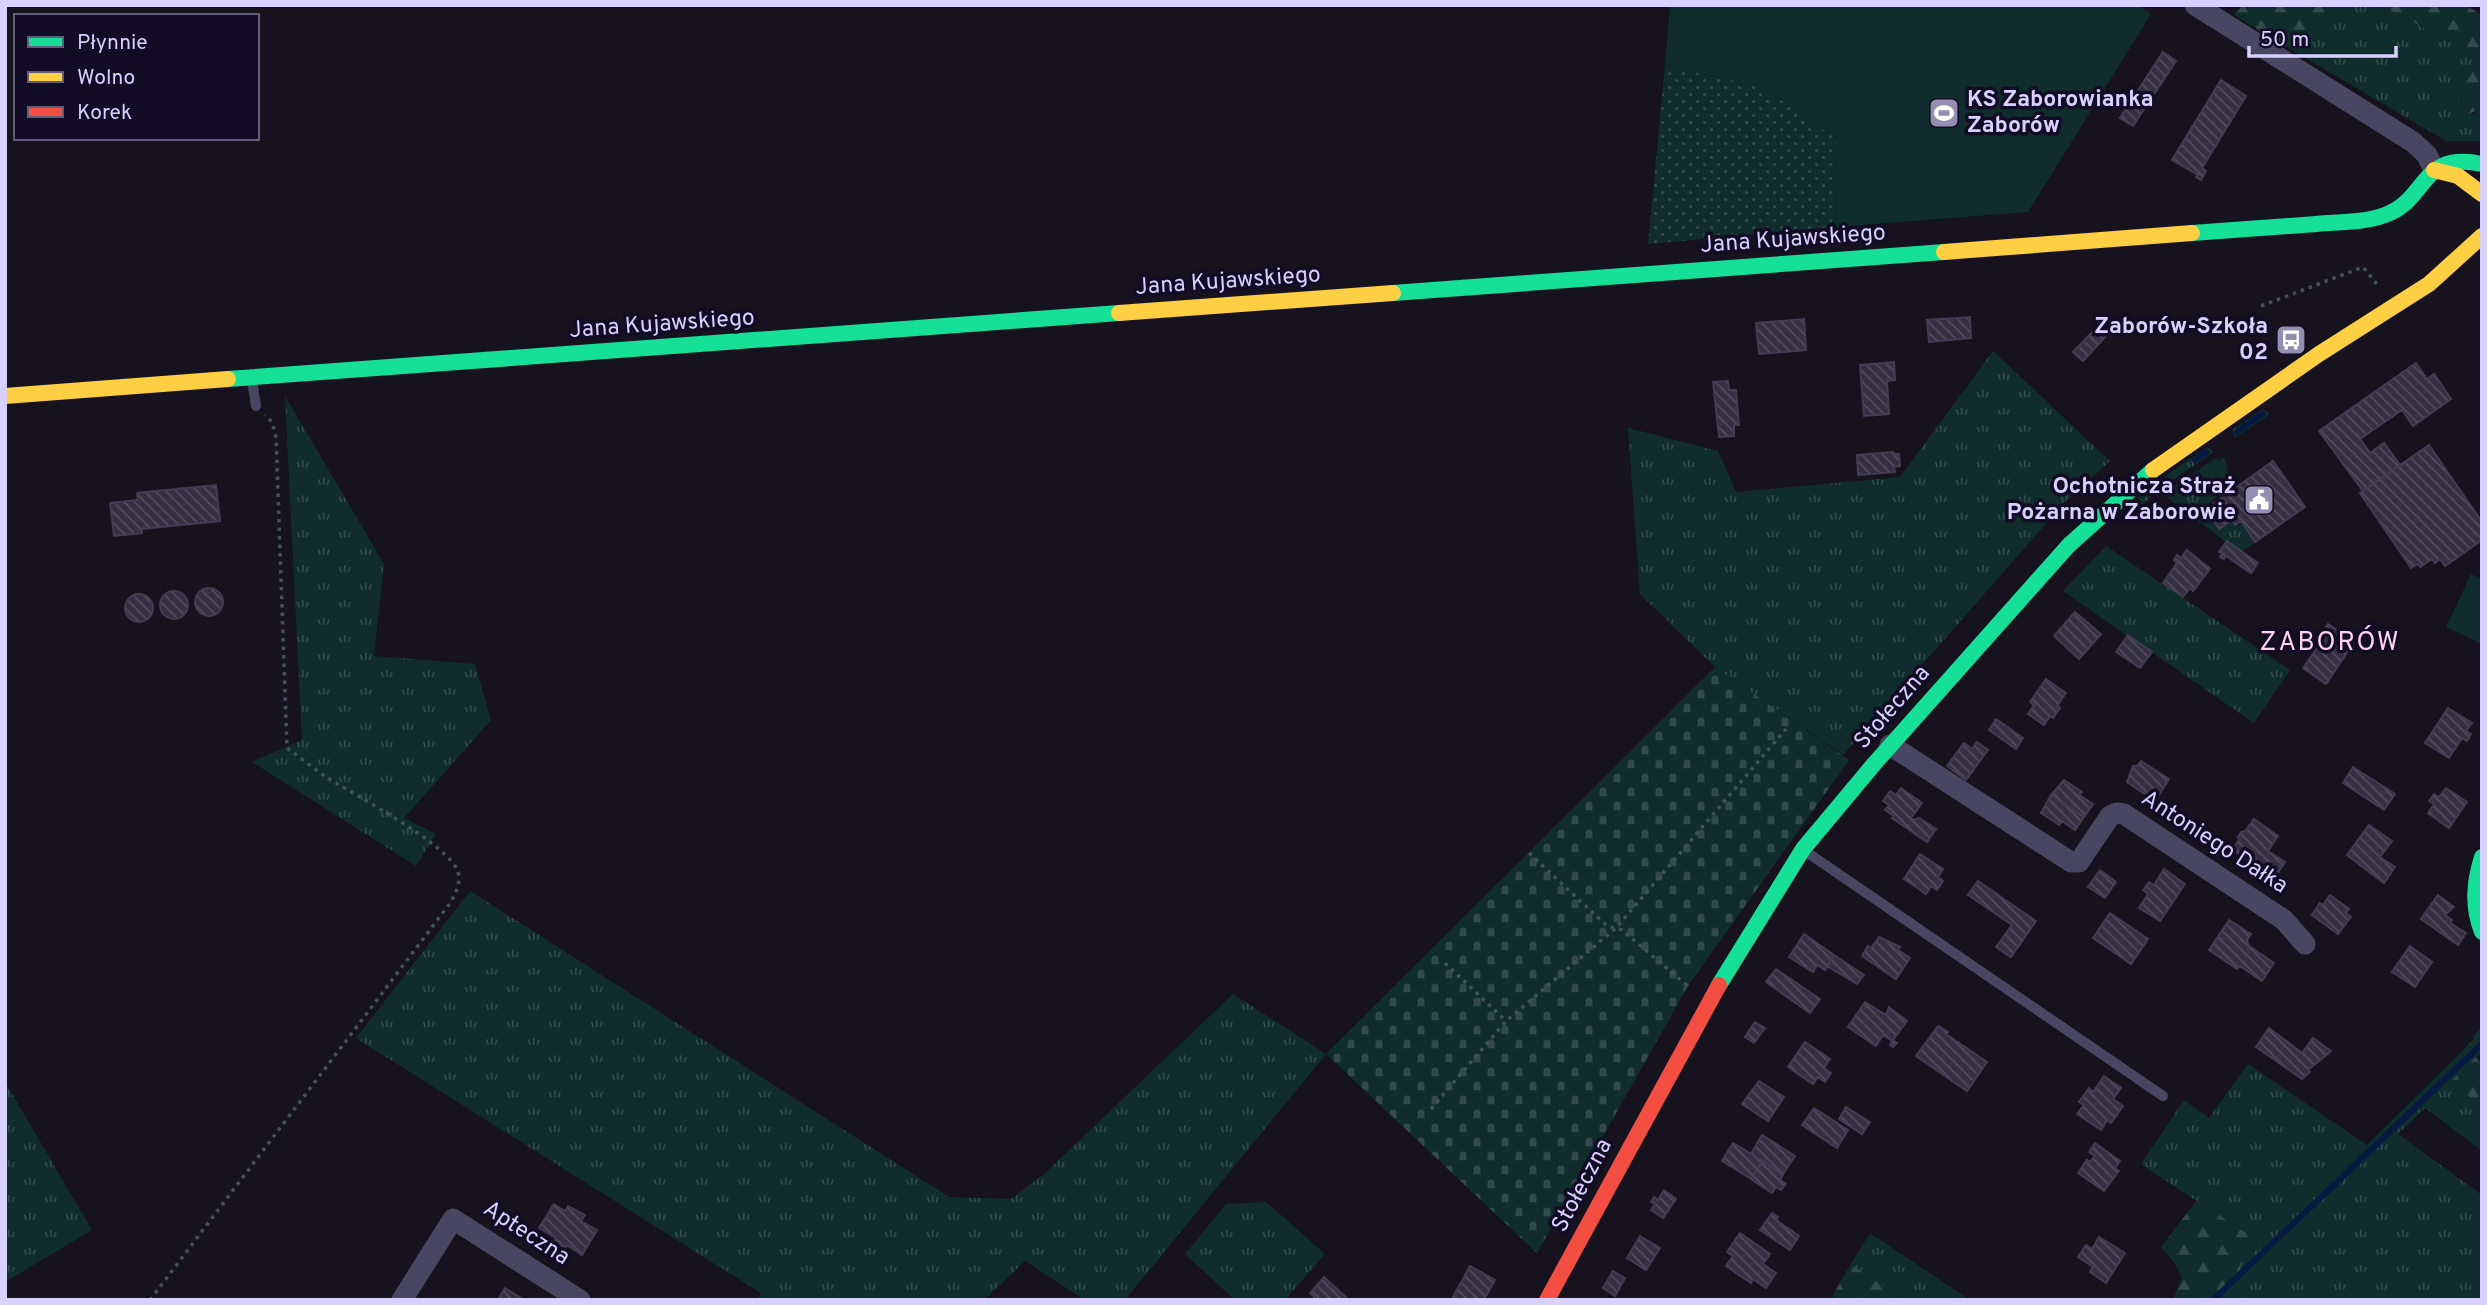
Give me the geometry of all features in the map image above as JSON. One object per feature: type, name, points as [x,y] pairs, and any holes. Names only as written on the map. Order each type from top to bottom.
[{"type":"main road","points":[[2434,170],[2451,161],[2482,164]]},
{"type":"main road","points":[[2434,170],[2458,176],[2482,194]]},
{"type":"main road","name":"Jana Kujawskiego","points":[[5,396],[2370,220],[2402,206],[2434,170]]},
{"type":"main road","name":"Stołeczna","points":[[2429,284],[2482,236]]},
{"type":"main road","name":"Stołeczna","points":[[1547,1300],[1706,1007],[1803,849],[1891,745],[2061,554],[2135,484],[2172,455],[2429,284],[2479,262]]},
{"type":"main road","points":[[2482,858],[2474,877],[2475,906],[2482,932]]},
{"type":"street","points":[[2195,5],[2413,142],[2427,155],[2434,170]]},
{"type":"street","name":"Antoniego Dałka","points":[[1891,745],[2071,862],[2079,862],[2110,816],[2124,814],[2284,920],[2305,944]]},
{"type":"street","name":"Apteczna","points":[[402,1300],[453,1219],[580,1300]]},
{"type":"lane","points":[[251,377],[256,407]]},
{"type":"lane","points":[[1803,849],[2163,1096]]},
{"type":"path","points":[[2261,306],[2363,267],[2381,290]]},
{"type":"path","points":[[150,1300],[451,902],[459,886],[458,871],[450,858],[433,843],[323,774],[287,748],[276,437],[272,422],[256,407]]},
{"type":"path","points":[[1431,1109],[1506,1021],[1616,928],[1786,729]]},
{"type":"path","points":[[1530,853],[1607,926],[1622,930],[1691,989]]},
{"type":"path","points":[[1444,963],[1506,1021]]},
{"type":"green space","name":"KS Zaborowianka Zaborów","points":[[1670,5],[2138,5],[2151,14],[2028,212],[1835,227],[1837,139],[1762,87],[1665,65]]},
{"type":"green space","points":[[2243,5],[2335,5],[2321,20],[2302,56],[2234,15]]},
{"type":"green space","points":[[2335,5],[2375,5],[2401,15],[2444,40],[2468,47],[2476,57],[2454,111],[2473,114],[2482,108],[2482,141],[2446,141],[2302,56],[2321,20]]},
{"type":"green space","points":[[2375,5],[2465,5],[2482,15],[2482,108],[2460,118],[2453,111],[2476,57],[2468,47],[2444,40],[2401,15]]},
{"type":"green space","points":[[1665,65],[1762,87],[1837,139],[1835,227],[1648,244]]},
{"type":"green space","points":[[1993,351],[2110,461],[2064,503],[1843,755],[1715,667],[1640,594],[1628,428],[1718,451],[1736,492],[1900,477]]},
{"type":"green space","points":[[285,396],[384,564],[374,656],[475,664],[491,720],[404,818],[436,834],[416,866],[252,762],[302,740]]},
{"type":"green space","points":[[2263,409],[2270,414],[2235,438],[2232,430]]},
{"type":"green space","points":[[2207,447],[2214,452],[2158,490],[2140,507],[2139,495]]},
{"type":"green space","points":[[2225,457],[2227,488],[2225,492],[2222,489],[2218,492],[2219,495],[2203,508],[2218,529],[2232,520],[2237,527],[2242,524],[2255,542],[2242,552],[2163,494],[2216,458],[2218,461]]},
{"type":"green space","points":[[2106,546],[2290,670],[2254,723],[2063,591]]},
{"type":"green space","points":[[2471,574],[2482,579],[2482,644],[2446,627]]},
{"type":"green space","points":[[1715,667],[1849,760],[1688,986],[1537,1253],[1326,1054]]},
{"type":"green space","points":[[470,891],[949,1197],[1011,1199],[1044,1174],[1233,994],[1326,1054],[1125,1300],[1085,1300],[1025,1261],[984,1300],[757,1300],[761,1293],[356,1038]]},
{"type":"green space","points":[[2482,1027],[2482,1052],[2451,1082],[2482,1106],[2482,1151],[2425,1108],[2398,1134],[2482,1195],[2482,1300],[2246,1300],[2252,1293],[2230,1277],[2261,1244],[2141,1164],[2184,1100],[2209,1118],[2248,1064],[2367,1145],[2474,1039],[2473,1036]]},
{"type":"green space","points":[[2476,1057],[2482,1062],[2482,1106],[2450,1082]]},
{"type":"green space","points":[[5,1082],[92,1230],[5,1282]]},
{"type":"green space","points":[[2197,1200],[2262,1244],[2231,1277],[2252,1293],[2246,1300],[2173,1300],[2182,1277],[2161,1247]]},
{"type":"green space","points":[[1266,1202],[1325,1254],[1285,1300],[1235,1300],[1185,1254],[1226,1204]]},
{"type":"green space","points":[[1870,1233],[1970,1300],[1904,1300],[1851,1264]]},
{"type":"green space","points":[[1851,1264],[1904,1300],[1837,1300],[1832,1296]]},
{"type":"building","points":[[2163,52],[2176,61],[2133,126],[2120,118]]},
{"type":"building","points":[[2221,80],[2246,96],[2202,168],[2206,171],[2201,180],[2196,177],[2198,175],[2172,160]]},
{"type":"building","points":[[1970,317],[1971,338],[1929,342],[1927,320]]},
{"type":"building","points":[[1804,319],[1806,350],[1759,354],[1756,323]]},
{"type":"building","points":[[2098,326],[2107,335],[2083,361],[2073,352]]},
{"type":"building","points":[[1894,362],[1895,380],[1887,381],[1889,414],[1864,416],[1860,365]]},
{"type":"building","points":[[2416,363],[2427,379],[2434,374],[2451,399],[2413,426],[2402,410],[2360,439],[2370,453],[2384,443],[2400,465],[2363,491],[2319,431]]},
{"type":"building","points":[[1728,381],[1729,390],[1736,390],[1739,425],[1734,425],[1734,436],[1719,437],[1713,382]]},
{"type":"building","points":[[2429,445],[2482,522],[2482,540],[2445,566],[2440,559],[2435,563],[2432,559],[2420,567],[2418,564],[2411,568],[2360,493]]},
{"type":"building","points":[[1893,452],[1899,454],[1900,466],[1894,467],[1895,472],[1858,475],[1857,455]]},
{"type":"building","name":"Ochotnicza Straż Pożarna w Zaborowie","points":[[2273,461],[2305,507],[2255,542],[2241,521],[2235,525],[2232,520],[2219,529],[2206,509]]},
{"type":"building","points":[[216,485],[220,521],[142,529],[142,533],[114,536],[110,503],[138,500],[137,493]]},
{"type":"building","points":[[2227,541],[2258,563],[2251,573],[2226,556],[2224,559],[2220,557],[2222,553],[2219,552]]},
{"type":"building","points":[[2187,550],[2210,569],[2193,591],[2190,588],[2183,597],[2163,583],[2177,563],[2174,560],[2177,555],[2181,558]]},
{"type":"building","points":[[209,588],[219,592],[223,602],[219,612],[209,616],[199,612],[195,602],[199,592]]},
{"type":"building","points":[[174,591],[184,595],[188,605],[184,615],[174,619],[164,615],[160,605],[164,595]]},
{"type":"building","points":[[139,594],[149,598],[153,608],[149,618],[139,622],[129,618],[125,608],[129,598]]},
{"type":"building","points":[[2075,612],[2101,634],[2079,659],[2054,636]]},
{"type":"building","points":[[2328,624],[2354,642],[2326,684],[2303,668],[2322,641],[2318,638]]},
{"type":"building","points":[[2128,635],[2152,652],[2140,668],[2116,652]]},
{"type":"building","points":[[2046,679],[2066,693],[2057,706],[2060,708],[2044,725],[2028,714],[2034,705],[2030,702]]},
{"type":"building","points":[[2448,708],[2472,723],[2466,731],[2471,734],[2467,741],[2462,738],[2449,758],[2425,743]]},
{"type":"building","points":[[1996,719],[2023,738],[2016,749],[1989,730]]},
{"type":"building","points":[[1977,742],[1988,750],[1966,780],[1947,766],[1964,743],[1972,749]]},
{"type":"building","points":[[2141,761],[2169,779],[2155,801],[2127,782],[2133,766],[2137,766]]},
{"type":"building","points":[[2353,767],[2395,794],[2384,810],[2343,783]]},
{"type":"building","points":[[2064,780],[2082,792],[2079,795],[2093,804],[2084,817],[2051,795]]},
{"type":"building","points":[[1901,788],[1922,803],[1911,818],[1919,818],[1936,829],[1927,842],[1892,818],[1894,816],[1885,810],[1889,805],[1883,801],[1890,791],[1896,795]]},
{"type":"building","points":[[2446,788],[2467,802],[2449,828],[2428,813],[2434,804],[2429,801],[2434,794],[2439,797]]},
{"type":"building","points":[[2051,795],[2084,817],[2075,830],[2062,821],[2059,825],[2041,813]]},
{"type":"building","points":[[2254,819],[2278,836],[2268,851],[2285,862],[2274,878],[2232,850],[2241,832],[2245,831]]},
{"type":"building","points":[[2369,825],[2392,841],[2380,857],[2395,867],[2384,883],[2347,855]]},
{"type":"building","points":[[1920,854],[1943,869],[1938,877],[1943,881],[1937,890],[1931,886],[1926,894],[1904,879]]},
{"type":"building","points":[[2164,869],[2185,884],[2160,921],[2139,908],[2148,894],[2143,890],[2149,882],[2154,885]]},
{"type":"building","points":[[2100,870],[2116,882],[2105,898],[2088,887]]},
{"type":"building","points":[[1978,881],[2036,921],[2011,957],[1996,947],[2012,925],[1968,895]]},
{"type":"building","points":[[2330,895],[2349,909],[2346,913],[2351,917],[2338,934],[2312,915]]},
{"type":"building","points":[[2438,895],[2454,907],[2445,915],[2452,920],[2450,923],[2466,933],[2458,945],[2421,919]]},
{"type":"building","points":[[2110,913],[2148,939],[2131,964],[2093,938]]},
{"type":"building","points":[[2229,920],[2251,934],[2247,940],[2249,946],[2274,963],[2262,981],[2240,966],[2237,969],[2209,950]]},
{"type":"building","points":[[1804,934],[1834,955],[1825,970],[1817,965],[1813,972],[1789,957]]},
{"type":"building","points":[[1879,937],[1900,947],[1898,950],[1910,958],[1896,979],[1862,956],[1868,946],[1871,948]]},
{"type":"building","points":[[2410,946],[2432,962],[2415,987],[2392,972]]},
{"type":"building","points":[[1834,955],[1864,975],[1857,984],[1827,966]]},
{"type":"building","points":[[1776,969],[1820,999],[1810,1013],[1766,982]]},
{"type":"building","points":[[1865,1002],[1886,1015],[1889,1007],[1907,1021],[1893,1040],[1897,1043],[1893,1047],[1890,1045],[1892,1041],[1883,1035],[1876,1046],[1848,1027]]},
{"type":"building","points":[[1755,1022],[1765,1028],[1754,1043],[1745,1037]]},
{"type":"building","points":[[1938,1026],[1987,1062],[1967,1091],[1916,1056]]},
{"type":"building","points":[[2269,1028],[2302,1053],[2313,1038],[2331,1051],[2308,1070],[2310,1072],[2302,1079],[2256,1047]]},
{"type":"building","points":[[1805,1042],[1830,1059],[1824,1068],[1831,1073],[1825,1082],[1818,1077],[1813,1084],[1788,1067]]},
{"type":"building","points":[[2104,1076],[2121,1088],[2113,1099],[2123,1106],[2111,1123],[2107,1120],[2101,1130],[2077,1114],[2084,1105],[2079,1102],[2089,1088],[2093,1092]]},
{"type":"building","points":[[1759,1081],[1784,1097],[1768,1121],[1742,1104]]},
{"type":"building","points":[[1846,1107],[1870,1122],[1862,1134],[1839,1119]]},
{"type":"building","points":[[1814,1108],[1848,1130],[1837,1148],[1802,1125]]},
{"type":"building","points":[[1762,1135],[1795,1156],[1783,1174],[1751,1154]]},
{"type":"building","points":[[1733,1143],[1763,1161],[1751,1179],[1722,1161]]},
{"type":"building","points":[[2095,1143],[2120,1161],[2115,1168],[2119,1171],[2104,1191],[2078,1173],[2087,1160],[2090,1162],[2095,1156],[2089,1152]]},
{"type":"building","points":[[1763,1161],[1783,1175],[1780,1180],[1786,1184],[1781,1190],[1776,1187],[1772,1193],[1751,1179]]},
{"type":"building","points":[[1664,1190],[1676,1199],[1663,1218],[1651,1210],[1655,1204],[1651,1202],[1654,1197],[1658,1200]]},
{"type":"building","points":[[554,1204],[565,1211],[568,1206],[585,1215],[581,1221],[597,1230],[582,1255],[567,1245],[565,1248],[554,1241],[556,1238],[539,1228]]},
{"type":"building","points":[[1772,1213],[1778,1217],[1776,1220],[1799,1236],[1790,1250],[1760,1230]]},
{"type":"building","points":[[1740,1233],[1770,1254],[1763,1264],[1776,1273],[1766,1288],[1753,1279],[1751,1283],[1726,1266],[1733,1256],[1727,1252]]},
{"type":"building","points":[[1640,1236],[1660,1248],[1646,1270],[1627,1258]]},
{"type":"building","points":[[2099,1237],[2125,1253],[2106,1283],[2090,1272],[2093,1267],[2078,1257],[2086,1245],[2092,1249]]},
{"type":"building","points":[[1470,1266],[1495,1280],[1484,1300],[1458,1300],[1453,1297]]},
{"type":"building","points":[[1613,1271],[1625,1278],[1615,1296],[1603,1288]]},
{"type":"building","points":[[1324,1277],[1349,1300],[1317,1300],[1310,1293]]},
{"type":"building","points":[[505,1288],[524,1300],[498,1300]]},
{"type":"waterway","points":[[2237,432],[2262,414]]},
{"type":"waterway","points":[[2195,460],[2206,452]]},
{"type":"waterway","points":[[2213,1300],[2482,1044]]},
{"type":"traffic: fast","points":[[2192,233],[2377,218],[2399,208],[2435,170],[2446,164],[2482,164]]},
{"type":"traffic: fast","points":[[1393,293],[1944,252]]},
{"type":"traffic: fast","points":[[228,379],[1119,313]]},
{"type":"traffic: fast","points":[[1719,985],[1803,849],[1874,764],[2069,545],[2153,470]]},
{"type":"traffic: fast","points":[[2482,857],[2475,894],[2482,932]]},
{"type":"traffic: slow","points":[[2434,170],[2458,176],[2482,194]]},
{"type":"traffic: slow","points":[[1944,252],[2192,233]]},
{"type":"traffic: slow","points":[[2153,470],[2319,354],[2429,284],[2482,236]]},
{"type":"traffic: slow","points":[[1119,313],[1393,293]]},
{"type":"traffic: slow","points":[[5,396],[228,379]]},
{"type":"traffic: jam","points":[[1547,1300],[1719,985]]},
{"type":"place","name":"KS Zaborowianka Zaborów","points":[[1944,113]]},
{"type":"place","name":"Zaborów-Szkoła 02","points":[[2291,340]]},
{"type":"place","name":"Ochotnicza Straż Pożarna w Zaborowie","points":[[2259,500]]},
{"type":"district","name":"ZABORÓW","points":[[2330,643]]}]
